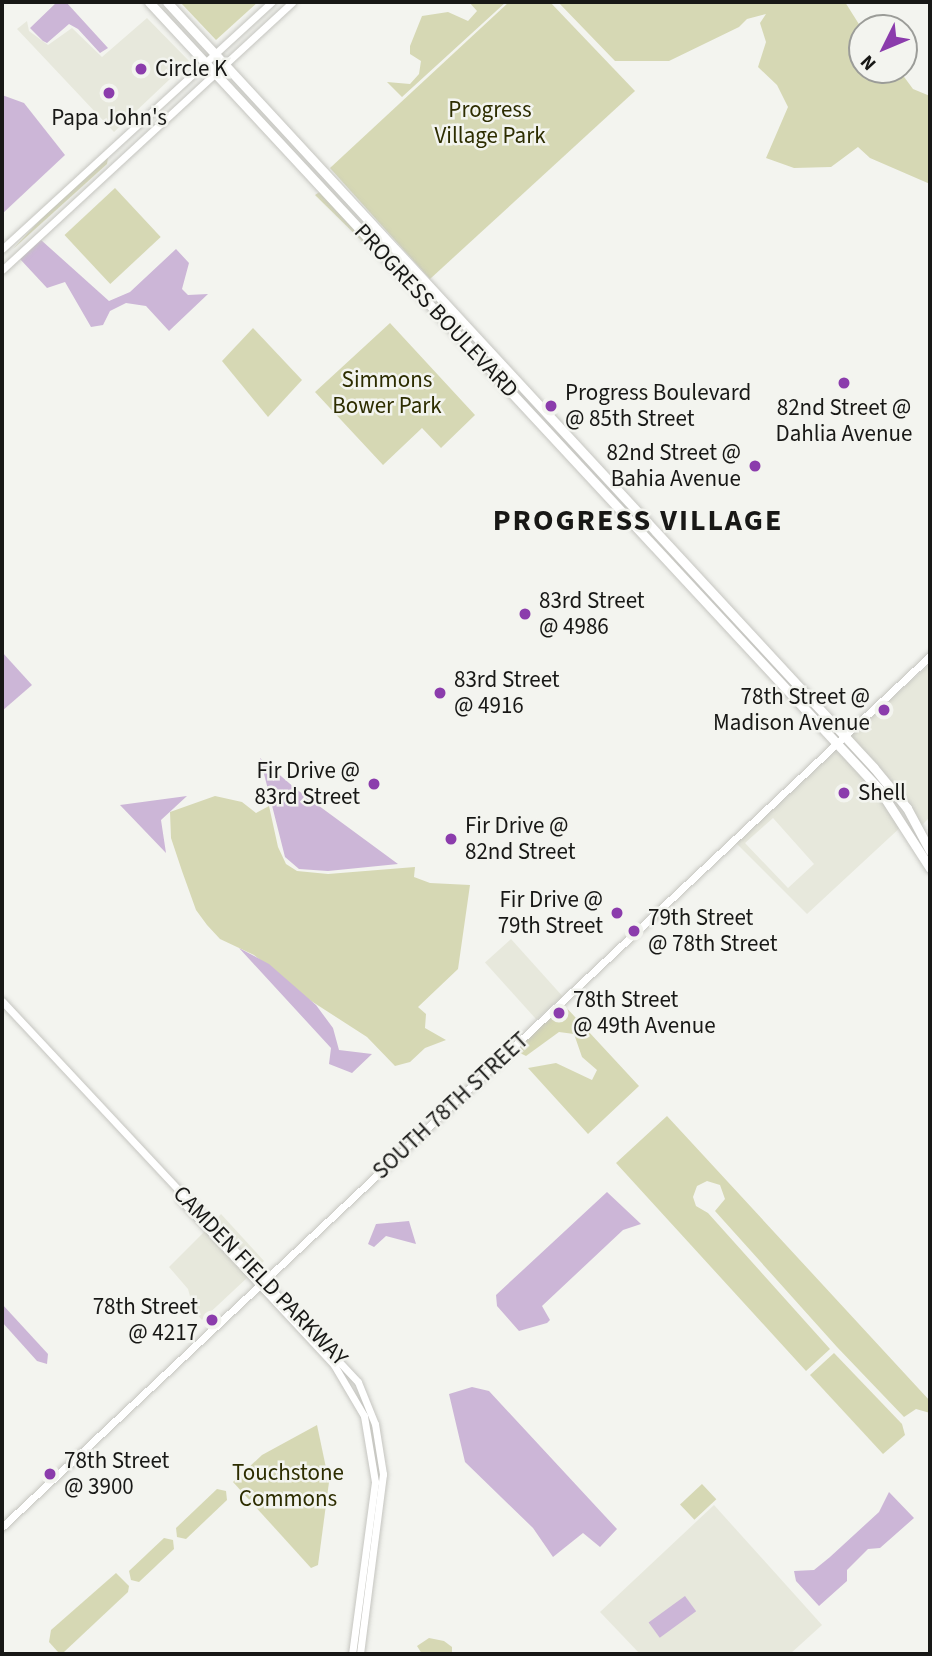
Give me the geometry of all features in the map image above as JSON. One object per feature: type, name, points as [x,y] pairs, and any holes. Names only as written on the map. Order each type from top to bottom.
[{"type":"main road","name":"PROGRESS BOULEVARD","points":[[149,2],[461,339],[756,648]]},
{"type":"main road","name":"PROGRESS BOULEVARD","points":[[167,2],[841,740]]},
{"type":"main road","points":[[358,227],[411,278],[420,279],[425,299]]},
{"type":"main road","points":[[461,339],[469,331]]},
{"type":"main road","points":[[841,740],[897,793],[930,850]]},
{"type":"main road","points":[[841,740],[897,811],[930,868]]},
{"type":"street","points":[[2,249],[272,2]]},
{"type":"street","points":[[2,270],[292,2]]},
{"type":"street","name":"SOUTH 78TH STREET","points":[[2,1527],[930,656]]},
{"type":"street","name":"CAMDEN FIELD PARKWAY","points":[[2,1001],[263,1282],[351,1370],[379,1439],[383,1495],[360,1654]]},
{"type":"street","name":"CAMDEN FIELD PARKWAY","points":[[263,1282],[340,1372],[369,1432],[374,1499],[352,1654]]},
{"type":"shaded area","points":[[57,2],[66,2],[108,48],[100,53],[78,29],[69,24],[47,43],[43,41],[30,28]]},
{"type":"shaded area","points":[[147,18],[189,61],[114,132],[17,29],[27,21],[29,31],[48,45],[72,28],[102,57]]},
{"type":"shaded area","points":[[2,95],[24,103],[65,155],[2,214]]},
{"type":"shaded area","points":[[41,240],[109,301],[130,292],[176,249],[189,263],[182,289],[188,295],[208,294],[169,331],[146,306],[126,303],[110,311],[103,325],[91,327],[65,282],[47,288],[20,259]]},
{"type":"shaded area","points":[[2,652],[32,685],[2,711]]},
{"type":"shaded area","points":[[930,664],[930,817],[921,826],[848,737]]},
{"type":"shaded area","points":[[837,747],[903,825],[807,914],[736,843]],"holes":[[[773,818],[814,864],[788,888],[745,843]]]},
{"type":"shaded area","points":[[260,758],[296,789],[398,864],[328,871],[299,869],[285,857]]},
{"type":"shaded area","points":[[187,796],[161,820],[166,853],[120,805]]},
{"type":"shaded area","points":[[511,939],[563,996],[537,1020],[485,962]]},
{"type":"shaded area","points":[[239,948],[269,964],[316,1005],[333,1028],[339,1050],[372,1054],[352,1073],[329,1064],[331,1048]]},
{"type":"shaded area","points":[[607,1192],[641,1224],[623,1230],[542,1306],[550,1320],[547,1323],[519,1331],[497,1306],[496,1295]]},
{"type":"shaded area","points":[[221,1214],[264,1261],[258,1267],[214,1222]]},
{"type":"shaded area","points":[[409,1221],[416,1244],[386,1236],[374,1247],[368,1244],[376,1224]]},
{"type":"shaded area","points":[[205,1231],[248,1277],[202,1320],[194,1311],[188,1289],[169,1267]]},
{"type":"shaded area","points":[[2,1304],[48,1354],[47,1364],[37,1361],[2,1322]]},
{"type":"shaded area","points":[[472,1387],[489,1391],[617,1529],[600,1547],[583,1533],[553,1557],[533,1528],[465,1462],[449,1394]]},
{"type":"shaded area","points":[[889,1492],[914,1518],[880,1548],[868,1549],[847,1570],[847,1581],[819,1606],[796,1581],[794,1571],[814,1570],[830,1557],[879,1512]]},
{"type":"shaded area","points":[[714,1505],[822,1625],[790,1654],[640,1654],[600,1612]]},
{"type":"shaded area","points":[[685,1596],[696,1611],[660,1638],[649,1622]]},
{"type":"green space","points":[[180,2],[258,2],[216,40]]},
{"type":"green space","points":[[469,2],[506,2],[402,97],[387,82],[410,84],[419,74],[421,61],[410,54],[410,46],[422,16],[448,12],[468,21],[477,11]]},
{"type":"green space","name":"Progress Village Park","points":[[509,2],[550,2],[635,91],[430,279],[330,168]]},
{"type":"green space","points":[[558,2],[845,2],[853,14],[848,14],[848,84],[909,84],[913,89],[930,96],[930,184],[870,158],[858,147],[831,167],[794,168],[766,158],[788,107],[777,85],[758,67],[766,42],[760,23],[766,14],[747,19],[739,27],[669,61],[615,61]]},
{"type":"green space","points":[[108,157],[107,164],[13,249],[59,200]]},
{"type":"green space","points":[[115,188],[161,237],[110,284],[65,235]]},
{"type":"green space","points":[[321,191],[420,298],[315,195]]},
{"type":"green space","name":"Simmons Bower Park","points":[[390,323],[475,415],[441,448],[422,428],[383,465],[315,392]]},
{"type":"green space","points":[[253,328],[302,380],[268,417],[222,361]]},
{"type":"green space","points":[[215,796],[242,802],[256,813],[269,806],[278,847],[286,864],[297,871],[328,874],[415,867],[414,877],[430,883],[470,885],[458,969],[418,1007],[426,1014],[425,1028],[446,1040],[425,1048],[410,1062],[395,1066],[367,1037],[305,997],[254,955],[220,939],[196,910],[171,838],[170,812]]},
{"type":"green space","points":[[563,1004],[639,1086],[588,1134],[528,1068],[556,1063],[592,1080],[597,1070],[582,1057],[574,1034],[559,1032],[526,1056],[514,1050]]},
{"type":"green space","points":[[667,1116],[930,1401],[930,1413],[916,1409],[904,1417],[837,1347],[715,1211],[725,1199],[720,1185],[707,1181],[697,1186],[693,1197],[696,1206],[708,1213],[830,1349],[806,1371],[616,1163]]},
{"type":"green space","points":[[834,1353],[902,1424],[905,1435],[883,1454],[810,1375]]},
{"type":"green space","name":"Touchstone Commons","points":[[317,1425],[329,1482],[318,1565],[311,1568],[233,1482],[262,1455]]},
{"type":"green space","points":[[702,1484],[716,1499],[694,1520],[680,1504]]},
{"type":"green space","points":[[217,1489],[226,1491],[227,1500],[186,1539],[177,1537],[176,1528]]},
{"type":"green space","points":[[164,1538],[173,1540],[174,1549],[139,1582],[131,1580],[129,1571]]},
{"type":"green space","points":[[116,1573],[129,1586],[128,1592],[64,1652],[58,1652],[49,1642],[51,1630]]},
{"type":"green space","points":[[429,1638],[444,1641],[452,1647],[452,1654],[422,1654],[417,1646]]},
{"type":"place","name":"Circle K","points":[[141,69]]},
{"type":"place","name":"Papa John's","points":[[109,93]]},
{"type":"place","name":"82nd Street @ Dahlia Avenue","points":[[844,383]]},
{"type":"place","name":"Progress Boulevard @ 85th Street","points":[[551,406]]},
{"type":"place","name":"82nd Street @ Bahia Avenue","points":[[755,466]]},
{"type":"place","name":"83rd Street @ 4986","points":[[525,614]]},
{"type":"place","name":"83rd Street @ 4916","points":[[440,693]]},
{"type":"place","name":"78th Street @ Madison Avenue","points":[[884,710]]},
{"type":"place","name":"Fir Drive @ 83rd Street","points":[[374,784]]},
{"type":"place","name":"Shell","points":[[844,793]]},
{"type":"place","name":"Fir Drive @ 82nd Street","points":[[451,839]]},
{"type":"place","name":"Fir Drive @ 79th Street","points":[[617,913]]},
{"type":"place","name":"79th Street @ 78th Street","points":[[634,931]]},
{"type":"place","name":"78th Street @ 49th Avenue","points":[[559,1013]]},
{"type":"place","name":"78th Street @ 4217","points":[[212,1320]]},
{"type":"place","name":"78th Street @ 3900","points":[[50,1474]]},
{"type":"district","name":"PROGRESS VILLAGE","points":[[638,521]]}]
